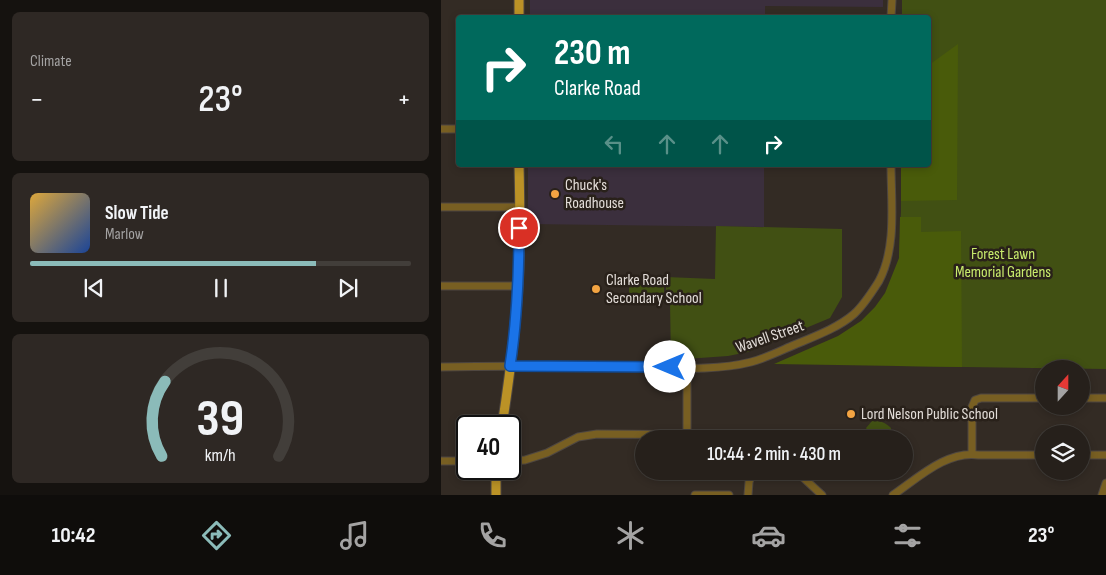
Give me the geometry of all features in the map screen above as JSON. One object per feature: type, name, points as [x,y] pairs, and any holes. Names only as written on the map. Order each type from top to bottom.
[{"type":"main road","points":[[519,0],[519,15]]},
{"type":"main road","points":[[503,415],[515,332],[519,286],[519,167]]},
{"type":"main road","points":[[496,480],[496,495]]},
{"type":"street","points":[[891,15],[892,0]]},
{"type":"street","points":[[441,130],[456,129]]},
{"type":"street","name":"Wavell Street","points":[[441,367],[727,366],[752,362],[814,337],[853,314],[869,296],[879,279],[890,244],[891,167]]},
{"type":"street","points":[[441,208],[520,207]]},
{"type":"street","points":[[441,286],[519,286]]},
{"type":"street","points":[[687,367],[687,430]]},
{"type":"street","points":[[972,454],[971,407],[975,400],[981,398],[1035,398]]},
{"type":"street","points":[[1090,398],[1106,398]]},
{"type":"street","points":[[521,460],[547,453],[578,437],[597,434],[635,434]]},
{"type":"street","points":[[893,495],[941,462],[953,457],[972,454],[1035,455]]},
{"type":"street","points":[[1090,455],[1106,456]]},
{"type":"street","points":[[441,461],[456,461]]},
{"type":"street","points":[[748,495],[750,480]]},
{"type":"street","points":[[806,480],[822,495]]},
{"type":"street","points":[[1102,495],[1106,483]]},
{"type":"street","points":[[695,495],[729,495]]},
{"type":"shaded area","points":[[530,0],[883,0],[883,7],[765,6],[765,15],[530,15]]},
{"type":"shaded area","points":[[528,167],[764,167],[764,227],[528,224]]},
{"type":"green space","name":"Forest Lawn Memorial Gardens","points":[[902,0],[1106,0],[1106,369],[1090,369],[1090,360],[1035,360],[1035,368],[895,366],[901,167],[931,167],[931,15],[902,15]]},
{"type":"green space","points":[[958,44],[957,200],[901,201],[901,167],[931,167],[931,64]]},
{"type":"green space","points":[[900,217],[921,217],[921,232],[961,231],[962,367],[774,364],[838,336],[861,321],[875,307],[885,293],[899,258]]},
{"type":"green space","points":[[716,226],[842,229],[842,297],[830,318],[748,352],[728,356],[671,360],[670,302],[666,300],[666,277],[715,279]]},
{"type":"green space","points":[[629,277],[664,277],[664,301],[629,301]]},
{"type":"green space","points":[[872,421],[878,421],[891,428],[891,430],[867,430],[866,428]]},
{"type":"place","name":"Chuck's Roadhouse","points":[[555,194]]},
{"type":"place","name":"Clarke Road Secondary School","points":[[596,289]]},
{"type":"place","name":"Lord Nelson Public School","points":[[851,414]]},
{"type":"route","points":[[519,228],[519,286],[510,366],[670,367]]}]
